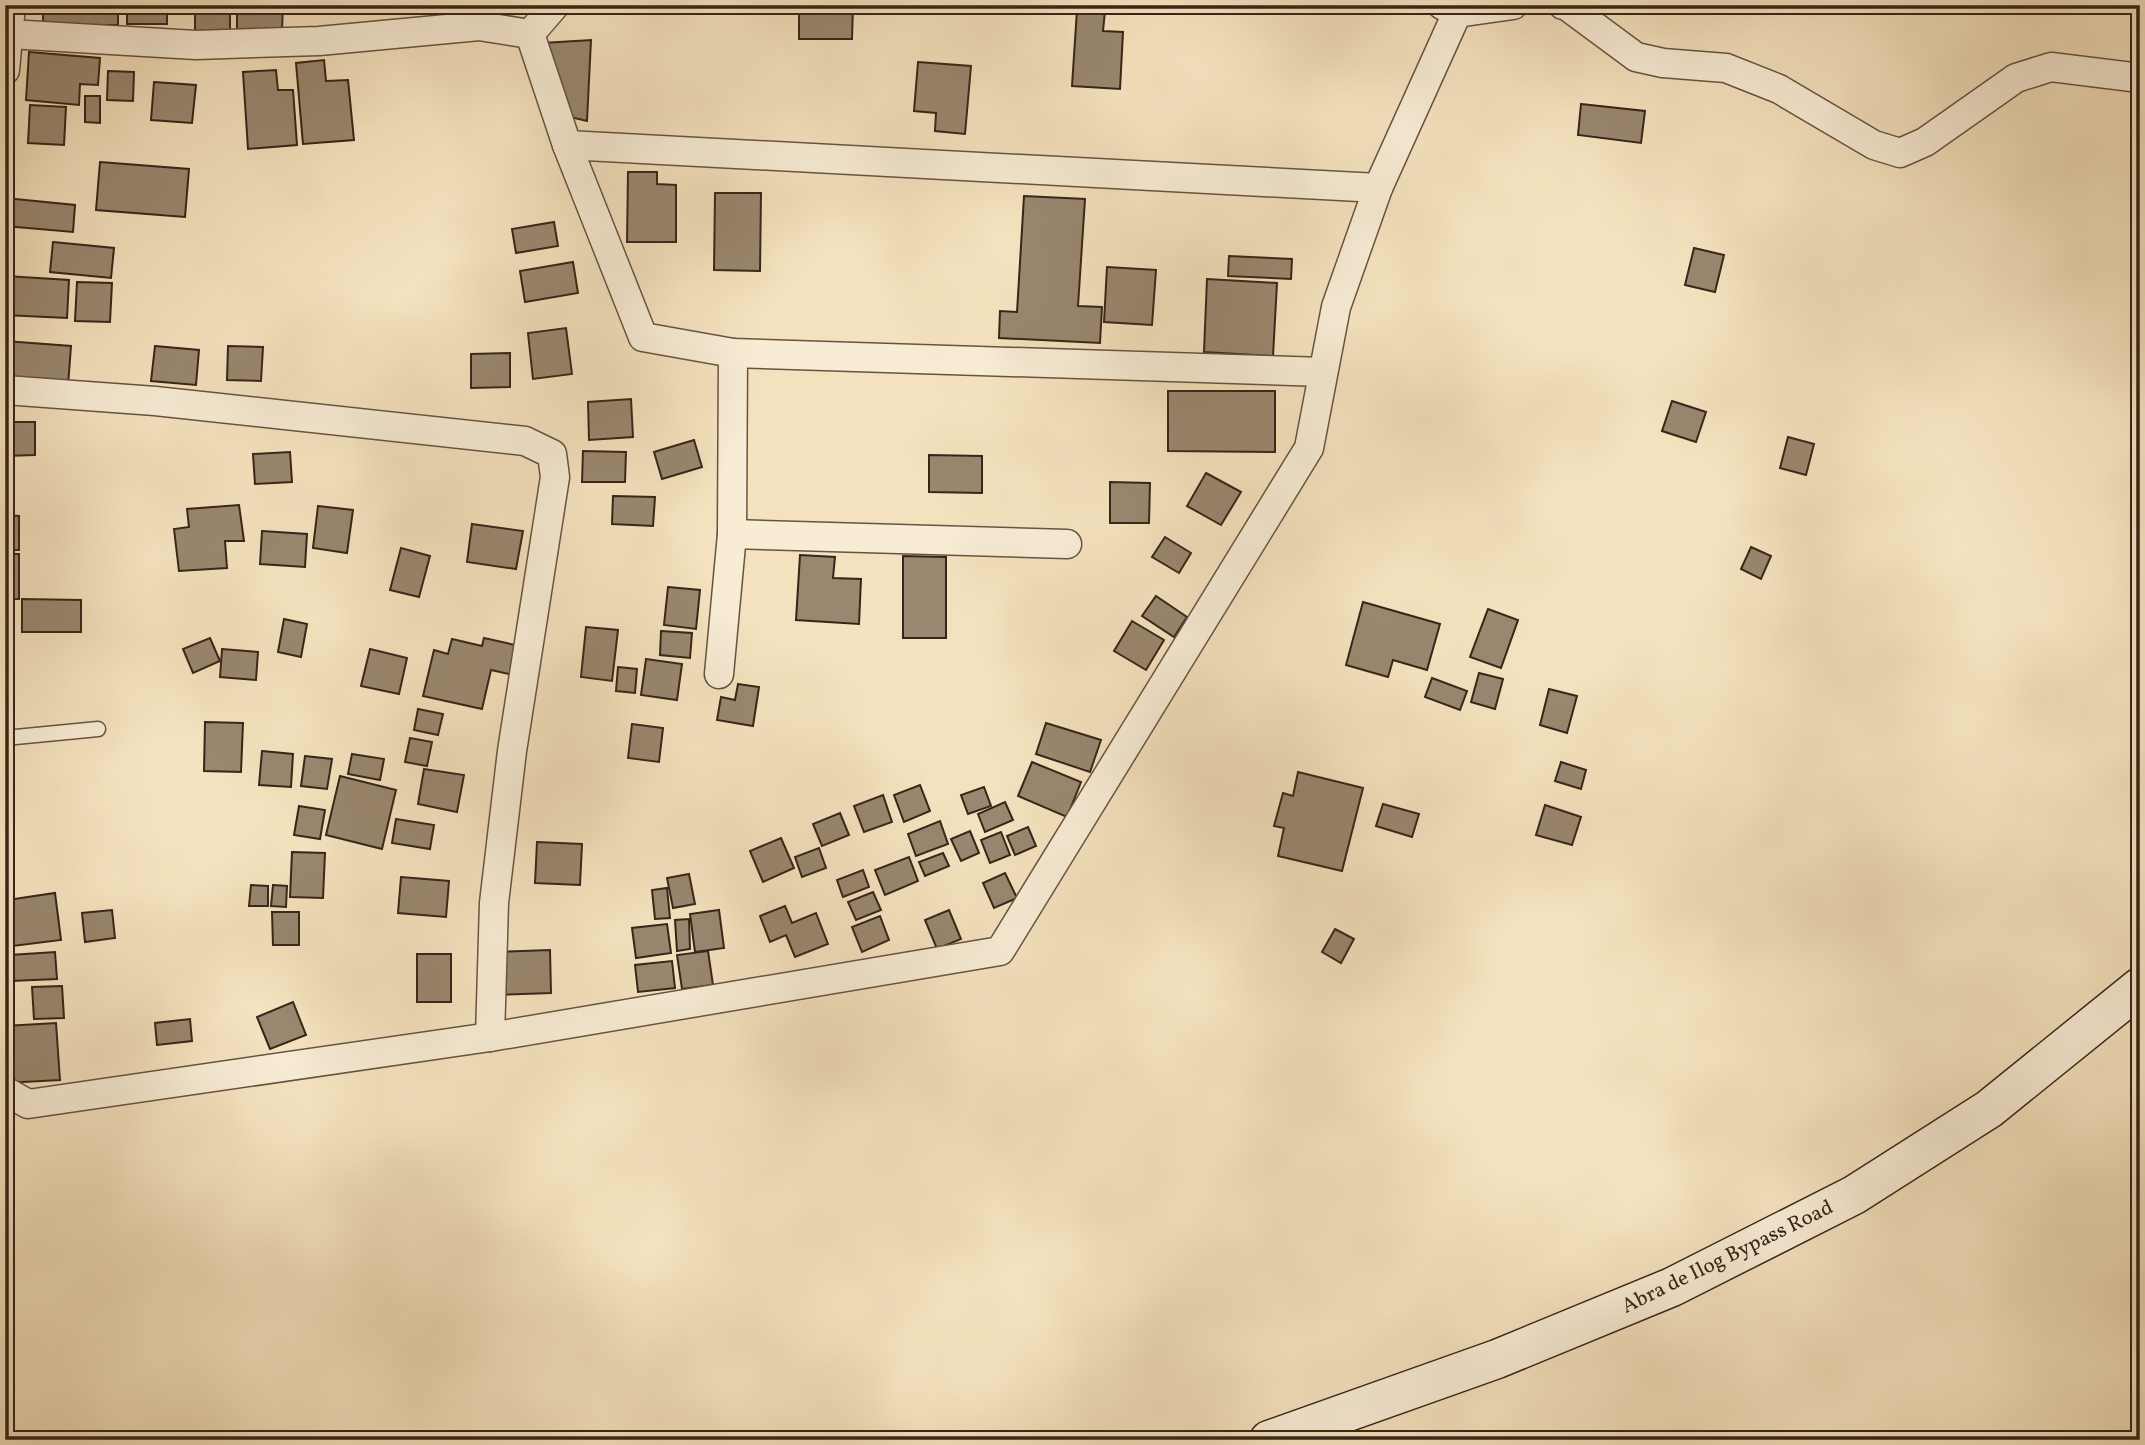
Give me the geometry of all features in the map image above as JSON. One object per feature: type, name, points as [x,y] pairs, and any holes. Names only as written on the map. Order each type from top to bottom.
[{"type":"main road","name":"Abra de Ilog Bypass Road","points":[[1269,1440],[1497,1359],[1672,1287],[1854,1195],[1989,1109],[2140,987]]},
{"type":"street","points":[[5,69],[11,5]]},
{"type":"street","points":[[530,34],[555,5]]},
{"type":"street","points":[[5,1091],[28,1104],[490,1037],[1000,951],[1309,448],[1336,307],[1378,188],[1450,9],[1513,5]]},
{"type":"street","points":[[1563,5],[1636,57],[1662,63],[1726,68],[1779,89],[1874,145],[1900,153],[1925,142],[2016,78],[2050,67],[2140,78]]},
{"type":"street","points":[[9,34],[196,45],[319,41],[479,26],[530,34]]},
{"type":"street","points":[[530,34],[567,145],[643,337],[733,353],[1323,372]]},
{"type":"street","points":[[567,145],[1378,188]]},
{"type":"street","points":[[719,674],[732,534],[733,353]]},
{"type":"street","points":[[5,390],[155,401],[526,442],[552,454],[555,477],[512,751],[494,903],[490,1037]]},
{"type":"street","points":[[732,534],[1067,544]]},
{"type":"lane","points":[[5,738],[98,729]]},
{"type":"building","points":[[43,5],[118,5],[118,25],[43,25]]},
{"type":"building","points":[[127,5],[167,5],[167,24],[127,24]]},
{"type":"building","points":[[195,5],[230,5],[230,31],[195,31]]},
{"type":"building","points":[[237,5],[283,5],[282,30],[237,29]]},
{"type":"building","points":[[375,5],[408,5],[408,10],[375,10]]},
{"type":"building","points":[[799,5],[853,5],[852,39],[799,39]]},
{"type":"building","points":[[1077,10],[1105,11],[1103,31],[1123,32],[1120,89],[1072,86]]},
{"type":"building","points":[[591,40],[587,121],[570,117],[543,43]]},
{"type":"building","points":[[29,52],[100,58],[98,85],[80,84],[79,105],[26,100]]},
{"type":"building","points":[[324,60],[326,81],[348,80],[354,140],[303,144],[296,63]]},
{"type":"building","points":[[918,62],[971,66],[965,134],[935,131],[936,113],[914,111]]},
{"type":"building","points":[[276,70],[278,90],[293,90],[297,145],[248,149],[243,72]]},
{"type":"building","points":[[108,71],[134,72],[133,101],[107,100]]},
{"type":"building","points":[[154,82],[196,85],[192,123],[151,120]]},
{"type":"building","points":[[85,96],[100,96],[100,123],[85,122]]},
{"type":"building","points":[[1581,104],[1645,111],[1641,143],[1578,135]]},
{"type":"building","points":[[30,105],[66,107],[64,145],[28,143]]},
{"type":"building","points":[[100,162],[189,169],[185,217],[96,210]]},
{"type":"building","points":[[628,172],[657,172],[657,184],[676,185],[676,242],[627,242]]},
{"type":"building","points":[[715,193],[761,193],[760,271],[714,270]]},
{"type":"building","points":[[1024,196],[1085,199],[1078,306],[1102,307],[1100,343],[999,338],[1000,311],[1017,312]]},
{"type":"building","points":[[5,198],[75,205],[73,232],[5,226]]},
{"type":"building","points":[[554,222],[558,246],[516,253],[512,229]]},
{"type":"building","points":[[53,242],[114,248],[111,278],[50,272]]},
{"type":"building","points":[[1694,248],[1724,255],[1715,292],[1685,285]]},
{"type":"building","points":[[1229,256],[1292,259],[1291,279],[1228,276]]},
{"type":"building","points":[[573,262],[578,293],[525,302],[520,271]]},
{"type":"building","points":[[1107,267],[1156,270],[1152,325],[1104,322]]},
{"type":"building","points":[[6,276],[69,280],[67,318],[5,315]]},
{"type":"building","points":[[1207,279],[1277,283],[1273,356],[1204,352]]},
{"type":"building","points":[[77,282],[112,283],[110,322],[75,321]]},
{"type":"building","points":[[566,328],[572,374],[533,379],[528,333]]},
{"type":"building","points":[[5,341],[71,346],[68,386],[5,381]]},
{"type":"building","points":[[155,346],[199,350],[196,385],[151,381]]},
{"type":"building","points":[[228,346],[263,347],[261,381],[227,380]]},
{"type":"building","points":[[510,353],[510,387],[471,388],[471,354]]},
{"type":"building","points":[[1168,391],[1275,391],[1275,452],[1168,451]]},
{"type":"building","points":[[631,399],[633,437],[589,440],[588,402]]},
{"type":"building","points":[[1672,401],[1706,412],[1696,442],[1662,431]]},
{"type":"building","points":[[5,422],[35,422],[35,455],[5,456]]},
{"type":"building","points":[[1788,437],[1814,444],[1806,475],[1780,468]]},
{"type":"building","points":[[694,440],[702,467],[662,479],[654,452]]},
{"type":"building","points":[[583,451],[626,452],[625,482],[582,482]]},
{"type":"building","points":[[290,452],[292,482],[255,484],[253,454]]},
{"type":"building","points":[[929,455],[982,456],[982,493],[929,492]]},
{"type":"building","points":[[1206,473],[1241,492],[1221,525],[1187,506]]},
{"type":"building","points":[[1110,482],[1150,483],[1149,523],[1110,523]]},
{"type":"building","points":[[613,496],[655,497],[653,526],[612,524]]},
{"type":"building","points":[[239,505],[244,541],[225,541],[227,568],[179,571],[174,529],[189,527],[187,509]]},
{"type":"building","points":[[318,506],[353,510],[347,553],[313,548]]},
{"type":"building","points":[[5,515],[19,516],[19,550],[5,550]]},
{"type":"building","points":[[472,524],[523,531],[516,569],[467,562]]},
{"type":"building","points":[[262,531],[307,534],[305,567],[260,564]]},
{"type":"building","points":[[1165,537],[1191,553],[1179,573],[1152,557]]},
{"type":"building","points":[[1751,547],[1771,556],[1761,579],[1741,569]]},
{"type":"building","points":[[401,548],[430,556],[419,597],[390,590]]},
{"type":"building","points":[[5,554],[19,554],[19,599],[5,599]]},
{"type":"building","points":[[800,555],[835,557],[833,578],[861,579],[859,624],[796,620]]},
{"type":"building","points":[[903,556],[946,557],[946,638],[903,638]]},
{"type":"building","points":[[668,587],[700,590],[696,629],[664,625]]},
{"type":"building","points":[[1156,596],[1187,617],[1174,637],[1142,616]]},
{"type":"building","points":[[22,599],[81,600],[81,632],[22,632]]},
{"type":"building","points":[[1363,602],[1440,624],[1427,670],[1393,660],[1388,677],[1346,665]]},
{"type":"building","points":[[1488,609],[1518,620],[1501,668],[1470,657]]},
{"type":"building","points":[[284,619],[307,624],[301,657],[278,652]]},
{"type":"building","points":[[1132,621],[1164,640],[1146,670],[1114,651]]},
{"type":"building","points":[[586,627],[618,630],[612,681],[581,677]]},
{"type":"building","points":[[661,631],[692,633],[690,658],[660,655]]},
{"type":"building","points":[[210,638],[220,661],[193,673],[183,649]]},
{"type":"building","points":[[484,638],[524,647],[518,676],[491,670],[482,709],[423,696],[434,650],[448,654],[452,639],[482,646]]},
{"type":"building","points":[[222,649],[258,652],[256,680],[220,677]]},
{"type":"building","points":[[370,649],[407,658],[399,694],[361,686]]},
{"type":"building","points":[[646,659],[682,664],[677,700],[641,695]]},
{"type":"building","points":[[618,667],[637,669],[635,693],[616,691]]},
{"type":"building","points":[[1479,673],[1503,679],[1495,709],[1471,702]]},
{"type":"building","points":[[1432,678],[1467,691],[1460,710],[1425,697]]},
{"type":"building","points":[[738,684],[759,687],[753,726],[717,720],[721,697],[735,700]]},
{"type":"building","points":[[1549,689],[1577,696],[1567,733],[1540,725]]},
{"type":"building","points":[[418,709],[443,714],[438,735],[414,730]]},
{"type":"building","points":[[205,722],[243,723],[241,772],[204,771]]},
{"type":"building","points":[[1046,723],[1101,740],[1090,772],[1036,754]]},
{"type":"building","points":[[632,724],[663,728],[659,762],[628,758]]},
{"type":"building","points":[[410,738],[432,742],[427,766],[405,762]]},
{"type":"building","points":[[262,751],[293,754],[291,787],[259,785]]},
{"type":"building","points":[[352,754],[384,759],[380,780],[348,774]]},
{"type":"building","points":[[305,756],[332,759],[327,789],[301,786]]},
{"type":"building","points":[[1032,762],[1081,782],[1067,817],[1018,796]]},
{"type":"building","points":[[1561,762],[1586,770],[1581,789],[1555,781]]},
{"type":"building","points":[[424,769],[464,775],[457,812],[418,804]]},
{"type":"building","points":[[1298,772],[1363,788],[1342,871],[1278,856],[1284,828],[1274,826],[1283,793],[1293,796]]},
{"type":"building","points":[[340,776],[396,790],[382,849],[326,835]]},
{"type":"building","points":[[920,785],[930,811],[904,822],[894,795]]},
{"type":"building","points":[[984,787],[991,806],[968,814],[961,795]]},
{"type":"building","points":[[883,795],[892,822],[864,832],[854,806]]},
{"type":"building","points":[[1005,802],[1013,820],[985,832],[978,814]]},
{"type":"building","points":[[1383,804],[1419,814],[1412,837],[1376,826]]},
{"type":"building","points":[[1545,805],[1581,817],[1572,845],[1536,835]]},
{"type":"building","points":[[299,806],[325,810],[320,839],[294,835]]},
{"type":"building","points":[[840,813],[849,835],[822,846],[813,824]]},
{"type":"building","points":[[396,819],[434,825],[430,849],[392,843]]},
{"type":"building","points":[[940,821],[948,844],[916,856],[908,834]]},
{"type":"building","points":[[1028,827],[1036,846],[1015,855],[1007,836]]},
{"type":"building","points":[[970,831],[979,853],[961,861],[951,839]]},
{"type":"building","points":[[1001,832],[1010,855],[990,863],[981,840]]},
{"type":"building","points":[[781,838],[794,868],[763,882],[750,851]]},
{"type":"building","points":[[537,842],[582,844],[580,885],[535,883]]},
{"type":"building","points":[[819,848],[826,868],[802,877],[795,857]]},
{"type":"building","points":[[292,852],[325,853],[323,898],[290,897]]},
{"type":"building","points":[[943,853],[949,866],[925,876],[919,862]]},
{"type":"building","points":[[909,857],[918,881],[885,895],[875,870]]},
{"type":"building","points":[[863,870],[869,887],[843,897],[837,880]]},
{"type":"building","points":[[1005,873],[1017,898],[994,908],[983,883]]},
{"type":"building","points":[[689,874],[695,904],[673,908],[667,878]]},
{"type":"building","points":[[401,877],[449,881],[446,917],[398,913]]},
{"type":"building","points":[[251,885],[268,886],[268,906],[249,906]]},
{"type":"building","points":[[273,885],[287,886],[286,907],[271,906]]},
{"type":"building","points":[[667,888],[670,918],[655,919],[652,890]]},
{"type":"building","points":[[873,892],[881,910],[856,920],[848,902]]},
{"type":"building","points":[[55,893],[61,940],[13,946],[7,900]]},
{"type":"building","points":[[785,906],[792,923],[816,913],[828,944],[795,957],[786,935],[770,942],[760,916]]},
{"type":"building","points":[[112,910],[115,938],[85,942],[82,913]]},
{"type":"building","points":[[719,910],[724,948],[695,952],[690,914]]},
{"type":"building","points":[[949,910],[961,939],[937,949],[925,920]]},
{"type":"building","points":[[272,912],[299,912],[299,945],[273,945]]},
{"type":"building","points":[[880,916],[889,940],[862,952],[852,927]]},
{"type":"building","points":[[689,919],[690,949],[677,951],[675,920]]},
{"type":"building","points":[[667,924],[671,953],[636,958],[632,928]]},
{"type":"building","points":[[1335,929],[1354,939],[1341,963],[1322,952]]},
{"type":"building","points":[[550,950],[551,993],[495,995],[494,952]]},
{"type":"building","points":[[708,951],[713,985],[682,989],[677,955]]},
{"type":"building","points":[[55,952],[57,979],[11,981],[10,955]]},
{"type":"building","points":[[417,954],[451,954],[451,1002],[417,1002]]},
{"type":"building","points":[[672,961],[675,988],[638,992],[635,965]]},
{"type":"building","points":[[62,986],[64,1018],[34,1019],[32,987]]},
{"type":"building","points":[[293,1002],[306,1035],[270,1049],[257,1017]]},
{"type":"building","points":[[190,1019],[192,1041],[157,1045],[155,1023]]},
{"type":"building","points":[[56,1023],[60,1080],[5,1083],[5,1026]]}]
